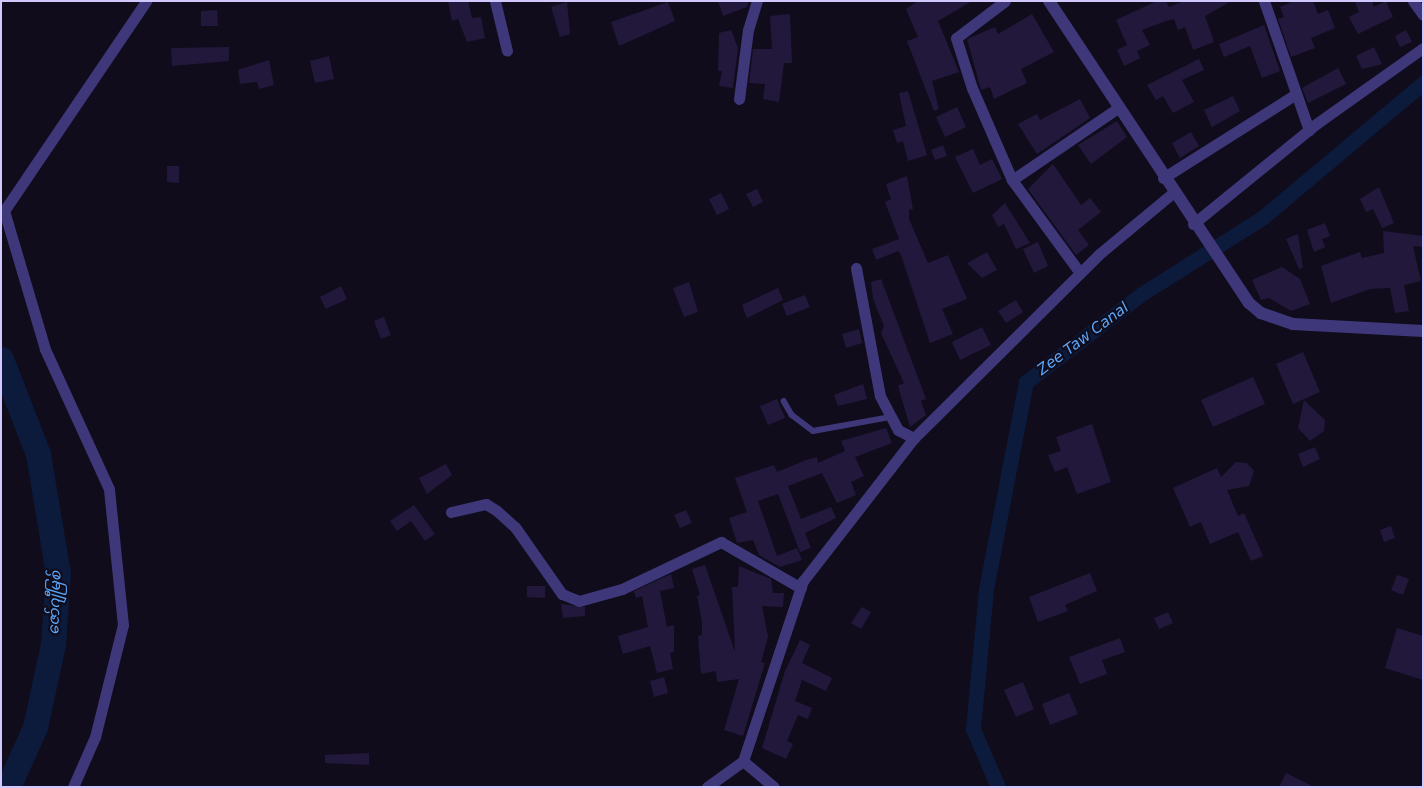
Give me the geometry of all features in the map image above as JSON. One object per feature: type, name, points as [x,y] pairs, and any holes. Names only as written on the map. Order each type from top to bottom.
[{"type":"street","points":[[73,787],[95,737],[123,624],[109,489],[45,349],[4,211],[146,1]]},
{"type":"street","points":[[495,1],[507,51]]},
{"type":"street","points":[[739,99],[748,30],[757,1]]},
{"type":"street","points":[[1005,1],[956,38],[972,88],[1012,180],[1080,273]]},
{"type":"street","points":[[1049,1],[1163,178],[1175,191],[1193,224],[1230,279],[1261,313],[1292,324],[1423,332]]},
{"type":"street","points":[[1264,1],[1309,130]]},
{"type":"street","points":[[1413,1],[1423,15]]},
{"type":"street","points":[[1193,224],[1309,130],[1423,48]]},
{"type":"street","points":[[1163,178],[1296,94]]},
{"type":"street","points":[[1012,180],[1118,108]]},
{"type":"street","points":[[706,787],[743,761],[802,588],[914,438],[1080,273],[1175,191]]},
{"type":"street","points":[[856,268],[880,396],[898,430],[914,438]]},
{"type":"street","points":[[451,512],[486,504],[497,511],[515,527],[562,594],[579,601],[622,589],[721,542],[802,588]]},
{"type":"street","points":[[743,761],[774,787]]},
{"type":"lane","points":[[784,401],[792,415],[813,431],[891,417]]},
{"type":"building","points":[[448,1],[468,1],[472,18],[481,17],[485,38],[467,42],[458,19],[452,21]]},
{"type":"building","points":[[718,1],[749,1],[747,7],[723,16]]},
{"type":"building","points":[[918,1],[972,1],[938,21],[959,72],[932,81],[939,109],[934,111],[907,41],[918,37],[906,9]]},
{"type":"building","points":[[1157,1],[1166,1],[1169,7],[1184,1],[1230,2],[1205,16],[1214,42],[1193,50],[1185,27],[1178,30],[1174,19],[1166,21],[1142,30],[1150,45],[1137,51],[1140,58],[1124,66],[1117,50],[1127,45],[1116,20]]},
{"type":"building","points":[[1294,1],[1313,1],[1318,14],[1328,10],[1335,28],[1311,38],[1315,48],[1291,57],[1278,19],[1284,17],[1280,7]]},
{"type":"building","points":[[1355,1],[1372,1],[1374,7],[1386,1],[1393,17],[1358,34],[1349,17],[1359,12]]},
{"type":"building","points":[[567,2],[570,34],[560,37],[551,7]]},
{"type":"building","points":[[668,2],[675,21],[619,46],[611,22]]},
{"type":"building","points":[[217,10],[218,26],[201,26],[201,11]]},
{"type":"building","points":[[790,14],[792,63],[784,63],[779,102],[763,99],[765,84],[749,83],[753,49],[772,49],[770,16]]},
{"type":"building","points":[[1032,14],[1054,52],[1021,69],[1027,83],[994,99],[990,87],[981,90],[967,39],[995,27],[998,34]]},
{"type":"building","points":[[1264,25],[1280,71],[1262,78],[1250,46],[1224,57],[1219,44]]},
{"type":"building","points":[[731,30],[738,48],[733,88],[719,86],[722,71],[718,71],[719,33]]},
{"type":"building","points":[[1406,30],[1412,42],[1400,47],[1395,36]]},
{"type":"building","points":[[229,47],[229,61],[172,66],[171,48]]},
{"type":"building","points":[[1374,47],[1382,64],[1362,69],[1356,56]]},
{"type":"building","points":[[329,56],[334,79],[315,83],[310,61]]},
{"type":"building","points":[[1199,59],[1204,70],[1182,80],[1194,102],[1173,113],[1163,96],[1156,100],[1147,85]]},
{"type":"building","points":[[269,60],[274,85],[259,89],[257,82],[240,84],[238,70]]},
{"type":"building","points":[[1338,68],[1346,84],[1308,103],[1302,88]]},
{"type":"building","points":[[908,91],[927,155],[908,161],[903,141],[897,143],[893,130],[906,126],[899,93]]},
{"type":"building","points":[[1233,96],[1240,111],[1212,127],[1204,110]]},
{"type":"building","points":[[1080,99],[1090,118],[1037,154],[1018,124],[1037,114],[1040,120]]},
{"type":"building","points":[[957,107],[966,127],[945,137],[936,117]]},
{"type":"building","points":[[1117,121],[1127,137],[1091,164],[1078,145]]},
{"type":"building","points":[[1191,132],[1199,146],[1180,158],[1172,143]]},
{"type":"building","points":[[943,145],[947,156],[935,160],[931,150]]},
{"type":"building","points":[[973,149],[980,165],[992,159],[1002,179],[973,193],[955,157]]},
{"type":"building","points":[[1053,164],[1081,205],[1090,198],[1101,212],[1078,230],[1089,245],[1076,255],[1028,189]]},
{"type":"building","points":[[167,166],[179,166],[179,183],[167,182]]},
{"type":"building","points":[[907,176],[913,209],[909,210],[909,219],[928,263],[948,255],[967,299],[942,309],[953,334],[930,343],[901,255],[898,251],[876,260],[872,249],[899,239],[885,202],[891,199],[886,184]]},
{"type":"building","points":[[1379,187],[1394,223],[1382,228],[1373,209],[1366,212],[1360,199]]},
{"type":"building","points":[[757,189],[763,202],[753,207],[746,194]]},
{"type":"building","points":[[721,193],[729,209],[717,215],[709,199]]},
{"type":"building","points":[[1005,203],[1030,243],[1016,249],[1004,224],[998,227],[992,215]]},
{"type":"building","points":[[1325,223],[1330,236],[1322,239],[1325,247],[1314,252],[1307,230]]},
{"type":"building","points":[[1383,231],[1423,236],[1422,247],[1413,246],[1421,281],[1404,285],[1409,311],[1395,313],[1390,288],[1370,289],[1331,303],[1321,266],[1360,252],[1362,258],[1384,253]]},
{"type":"building","points":[[1298,234],[1303,268],[1299,269],[1286,239]]},
{"type":"building","points":[[1038,242],[1048,266],[1034,273],[1023,249]]},
{"type":"building","points":[[987,252],[997,270],[982,278],[967,263]]},
{"type":"building","points":[[1282,267],[1300,279],[1310,304],[1291,311],[1269,298],[1261,300],[1252,280]]},
{"type":"building","points":[[881,279],[926,399],[921,401],[926,415],[910,427],[898,386],[904,383],[881,333],[884,326],[873,299],[871,282]]},
{"type":"building","points":[[689,282],[698,312],[684,317],[673,288]]},
{"type":"building","points":[[341,286],[347,299],[326,309],[320,297]]},
{"type":"building","points":[[778,288],[783,300],[747,318],[742,305]]},
{"type":"building","points":[[805,295],[810,307],[787,316],[782,304]]},
{"type":"building","points":[[1016,300],[1023,312],[1006,323],[998,311]]},
{"type":"building","points":[[384,317],[391,335],[381,339],[374,321]]},
{"type":"building","points":[[982,327],[991,345],[960,360],[952,342]]},
{"type":"building","points":[[859,329],[862,343],[846,348],[842,334]]},
{"type":"building","points":[[1303,352],[1320,392],[1293,404],[1276,364]]},
{"type":"building","points":[[1253,377],[1265,404],[1213,427],[1201,400]]},
{"type":"building","points":[[863,384],[867,399],[838,406],[834,395]]},
{"type":"building","points":[[777,399],[785,418],[768,425],[760,406]]},
{"type":"building","points":[[1304,400],[1325,420],[1324,431],[1310,441],[1298,428]]},
{"type":"building","points":[[1092,424],[1111,482],[1077,494],[1067,467],[1055,472],[1048,455],[1061,451],[1056,437]]},
{"type":"building","points":[[886,428],[892,443],[855,457],[864,476],[851,482],[856,495],[837,503],[822,473],[788,486],[801,519],[831,507],[836,518],[805,533],[811,548],[800,552],[778,494],[758,501],[777,556],[797,548],[802,560],[780,567],[759,555],[753,540],[737,543],[729,518],[747,512],[735,478],[774,465],[777,472],[817,457],[818,463],[845,451],[841,441]]},
{"type":"building","points":[[1315,447],[1320,459],[1303,467],[1298,454]]},
{"type":"building","points":[[1236,462],[1247,463],[1254,471],[1249,486],[1227,490],[1238,516],[1244,513],[1263,556],[1251,561],[1238,532],[1210,544],[1201,522],[1190,527],[1173,488],[1217,468],[1221,477]]},
{"type":"building","points":[[446,464],[452,475],[427,494],[419,478]]},
{"type":"building","points":[[414,505],[435,534],[425,541],[411,521],[397,531],[390,521]]},
{"type":"building","points":[[686,510],[692,523],[680,528],[674,515]]},
{"type":"building","points":[[1391,526],[1395,538],[1384,542],[1380,530]]},
{"type":"building","points":[[705,565],[735,652],[732,587],[738,587],[739,566],[771,579],[773,593],[784,593],[783,607],[762,606],[768,637],[761,662],[765,663],[743,736],[724,730],[739,679],[717,682],[716,671],[701,674],[698,636],[702,635],[702,622],[697,596],[700,595],[692,569]]},
{"type":"building","points":[[1090,573],[1097,591],[1065,605],[1068,611],[1038,622],[1029,597]]},
{"type":"building","points":[[671,574],[674,588],[660,591],[667,627],[674,625],[674,652],[670,653],[673,669],[657,673],[650,646],[623,654],[618,636],[648,627],[642,596],[636,598],[634,591]]},
{"type":"building","points":[[1397,575],[1409,579],[1403,595],[1391,590]]},
{"type":"building","points":[[527,586],[545,586],[545,598],[527,597]]},
{"type":"building","points":[[561,604],[585,607],[585,616],[563,618]]},
{"type":"building","points":[[862,607],[871,612],[861,629],[851,623]]},
{"type":"building","points":[[1168,612],[1173,623],[1159,629],[1154,618]]},
{"type":"building","points":[[1397,628],[1423,636],[1423,680],[1385,668]]},
{"type":"building","points":[[1120,638],[1125,652],[1102,660],[1107,674],[1080,684],[1069,657]]},
{"type":"building","points":[[800,640],[810,645],[802,663],[832,678],[826,691],[802,680],[795,701],[812,708],[808,719],[798,715],[787,741],[793,744],[786,759],[762,748],[785,671]]},
{"type":"building","points":[[664,677],[668,693],[654,697],[650,681]]},
{"type":"building","points":[[1023,682],[1034,709],[1016,717],[1004,690]]},
{"type":"building","points":[[1069,693],[1078,714],[1050,725],[1042,704]]},
{"type":"building","points":[[369,753],[369,765],[325,763],[325,755]]},
{"type":"building","points":[[1286,773],[1314,787],[1279,787]]},
{"type":"waterway","name":"Zee Taw Canal","points":[[998,787],[973,729],[986,589],[1026,382],[1140,295],[1262,218],[1423,83]]},
{"type":"waterway","name":"ဇော်ဂျီမြစ်","points":[[1,359],[38,454],[58,573],[53,644],[35,727],[8,787]]}]
